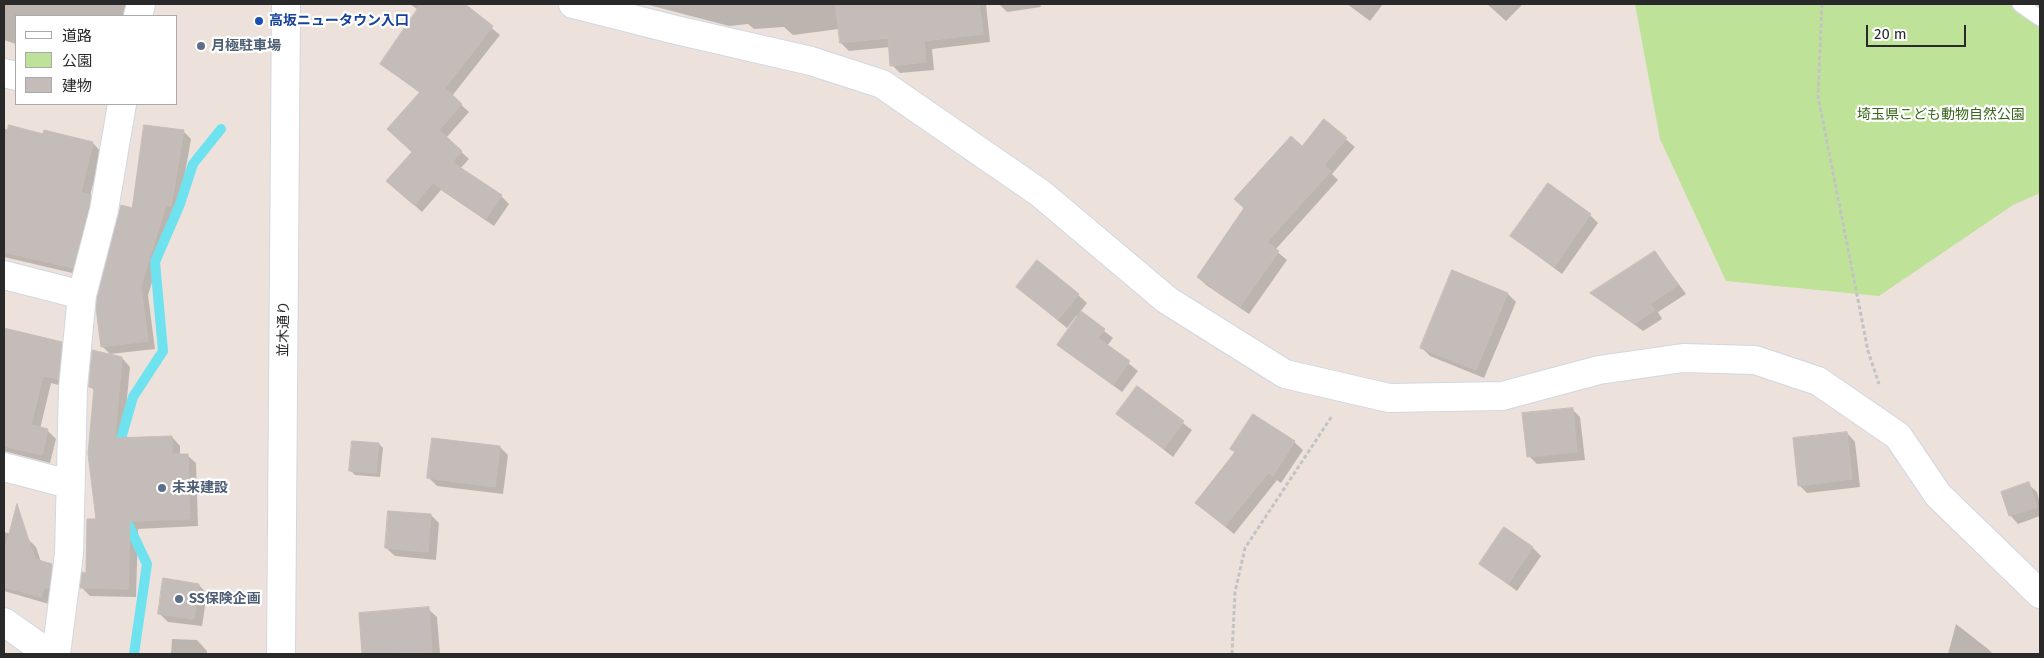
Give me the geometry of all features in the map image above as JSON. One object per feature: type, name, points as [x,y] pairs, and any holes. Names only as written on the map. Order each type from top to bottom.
[{"type":"street","name":"並木通り","points":[[281,654],[286,4]]},
{"type":"street","points":[[573,4],[811,61],[882,84],[1040,193],[1167,300],[1285,374],[1389,398],[1502,396],[1599,370],[1683,358],[1755,360],[1818,381],[1898,436],[1938,495],[2040,594]]},
{"type":"street","points":[[56,654],[69,554],[69,484],[73,388],[82,295],[104,210],[121,105]]},
{"type":"street","points":[[4,275],[82,295]]},
{"type":"street","points":[[4,467],[69,484]]},
{"type":"street","points":[[4,622],[48,654]]},
{"type":"lane","points":[[2020,4],[2040,18]]},
{"type":"path","points":[[1822,4],[1818,96],[1868,351],[1898,436]]},
{"type":"path","points":[[1232,654],[1235,592],[1245,548],[1350,388]]},
{"type":"green space","name":"埼玉県こども動物自然公園","points":[[1635,4],[2040,4],[2040,193],[2013,205],[1879,296],[1726,281],[1660,139]]},
{"type":"building","points":[[421,4],[465,4],[493,26],[445,88],[462,104],[439,130],[462,151],[452,162],[502,195],[486,219],[433,183],[414,205],[386,181],[412,152],[387,129],[420,92],[380,64]]},
{"type":"building","points":[[836,4],[979,4],[983,34],[924,41],[926,62],[890,66],[888,38],[840,43]]},
{"type":"building","points":[[1324,119],[1347,138],[1324,165],[1331,171],[1267,242],[1279,251],[1240,307],[1197,277],[1244,208],[1234,199],[1291,136],[1302,146]]},
{"type":"building","points":[[9,125],[43,134],[44,130],[93,142],[81,192],[91,195],[73,268],[4,252],[4,147]]},
{"type":"building","points":[[144,125],[184,130],[171,206],[166,205],[141,286],[148,341],[101,347],[96,308],[97,298],[121,205],[132,208]]},
{"type":"building","points":[[1548,183],[1591,214],[1554,267],[1510,236]]},
{"type":"building","points":[[1655,251],[1678,285],[1650,304],[1655,310],[1634,324],[1590,293]]},
{"type":"building","points":[[1037,260],[1079,294],[1058,320],[1016,287]]},
{"type":"building","points":[[1452,270],[1508,293],[1476,370],[1420,348]]},
{"type":"building","points":[[1081,311],[1105,329],[1098,338],[1130,361],[1113,385],[1057,345]]},
{"type":"building","points":[[4,328],[62,342],[58,379],[43,376],[31,425],[48,429],[42,455],[4,446]]},
{"type":"building","points":[[92,350],[122,357],[115,438],[172,436],[172,454],[188,454],[190,519],[130,521],[128,589],[80,588],[82,572],[86,573],[87,519],[96,519],[88,454],[94,388],[89,387]]},
{"type":"building","points":[[1137,386],[1184,421],[1164,449],[1116,414]]},
{"type":"building","points":[[1573,408],[1577,452],[1527,457],[1522,413]]},
{"type":"building","points":[[1253,414],[1295,441],[1273,476],[1268,473],[1225,526],[1195,503],[1235,452],[1230,449]]},
{"type":"building","points":[[1847,432],[1852,479],[1798,486],[1793,438]]},
{"type":"building","points":[[432,438],[500,446],[495,487],[427,478]]},
{"type":"building","points":[[352,441],[379,443],[376,473],[349,471]]},
{"type":"building","points":[[2029,482],[2037,507],[2009,516],[2001,492]]},
{"type":"building","points":[[17,504],[35,559],[52,564],[49,588],[44,588],[41,597],[4,587],[4,553]]},
{"type":"building","points":[[388,511],[431,514],[428,552],[385,548]]},
{"type":"building","points":[[1504,527],[1533,547],[1508,584],[1479,564]]},
{"type":"building","name":"SS保険企画","points":[[163,578],[199,584],[194,619],[158,614]]},
{"type":"building","points":[[429,607],[432,652],[362,654],[359,613]]},
{"type":"waterway","points":[[118,449],[133,397],[163,351],[155,262],[180,204],[193,164],[221,129]]},
{"type":"waterway","points":[[126,515],[127,522],[147,564],[134,654]]},
{"type":"place","name":"高坂ニュータウン入口","points":[[259,21]]},
{"type":"place","name":"月極駐車場","points":[[201,46]]},
{"type":"place","name":"未来建設","points":[[162,488]]},
{"type":"place","name":"SS保険企画","points":[[179,599]]}]
